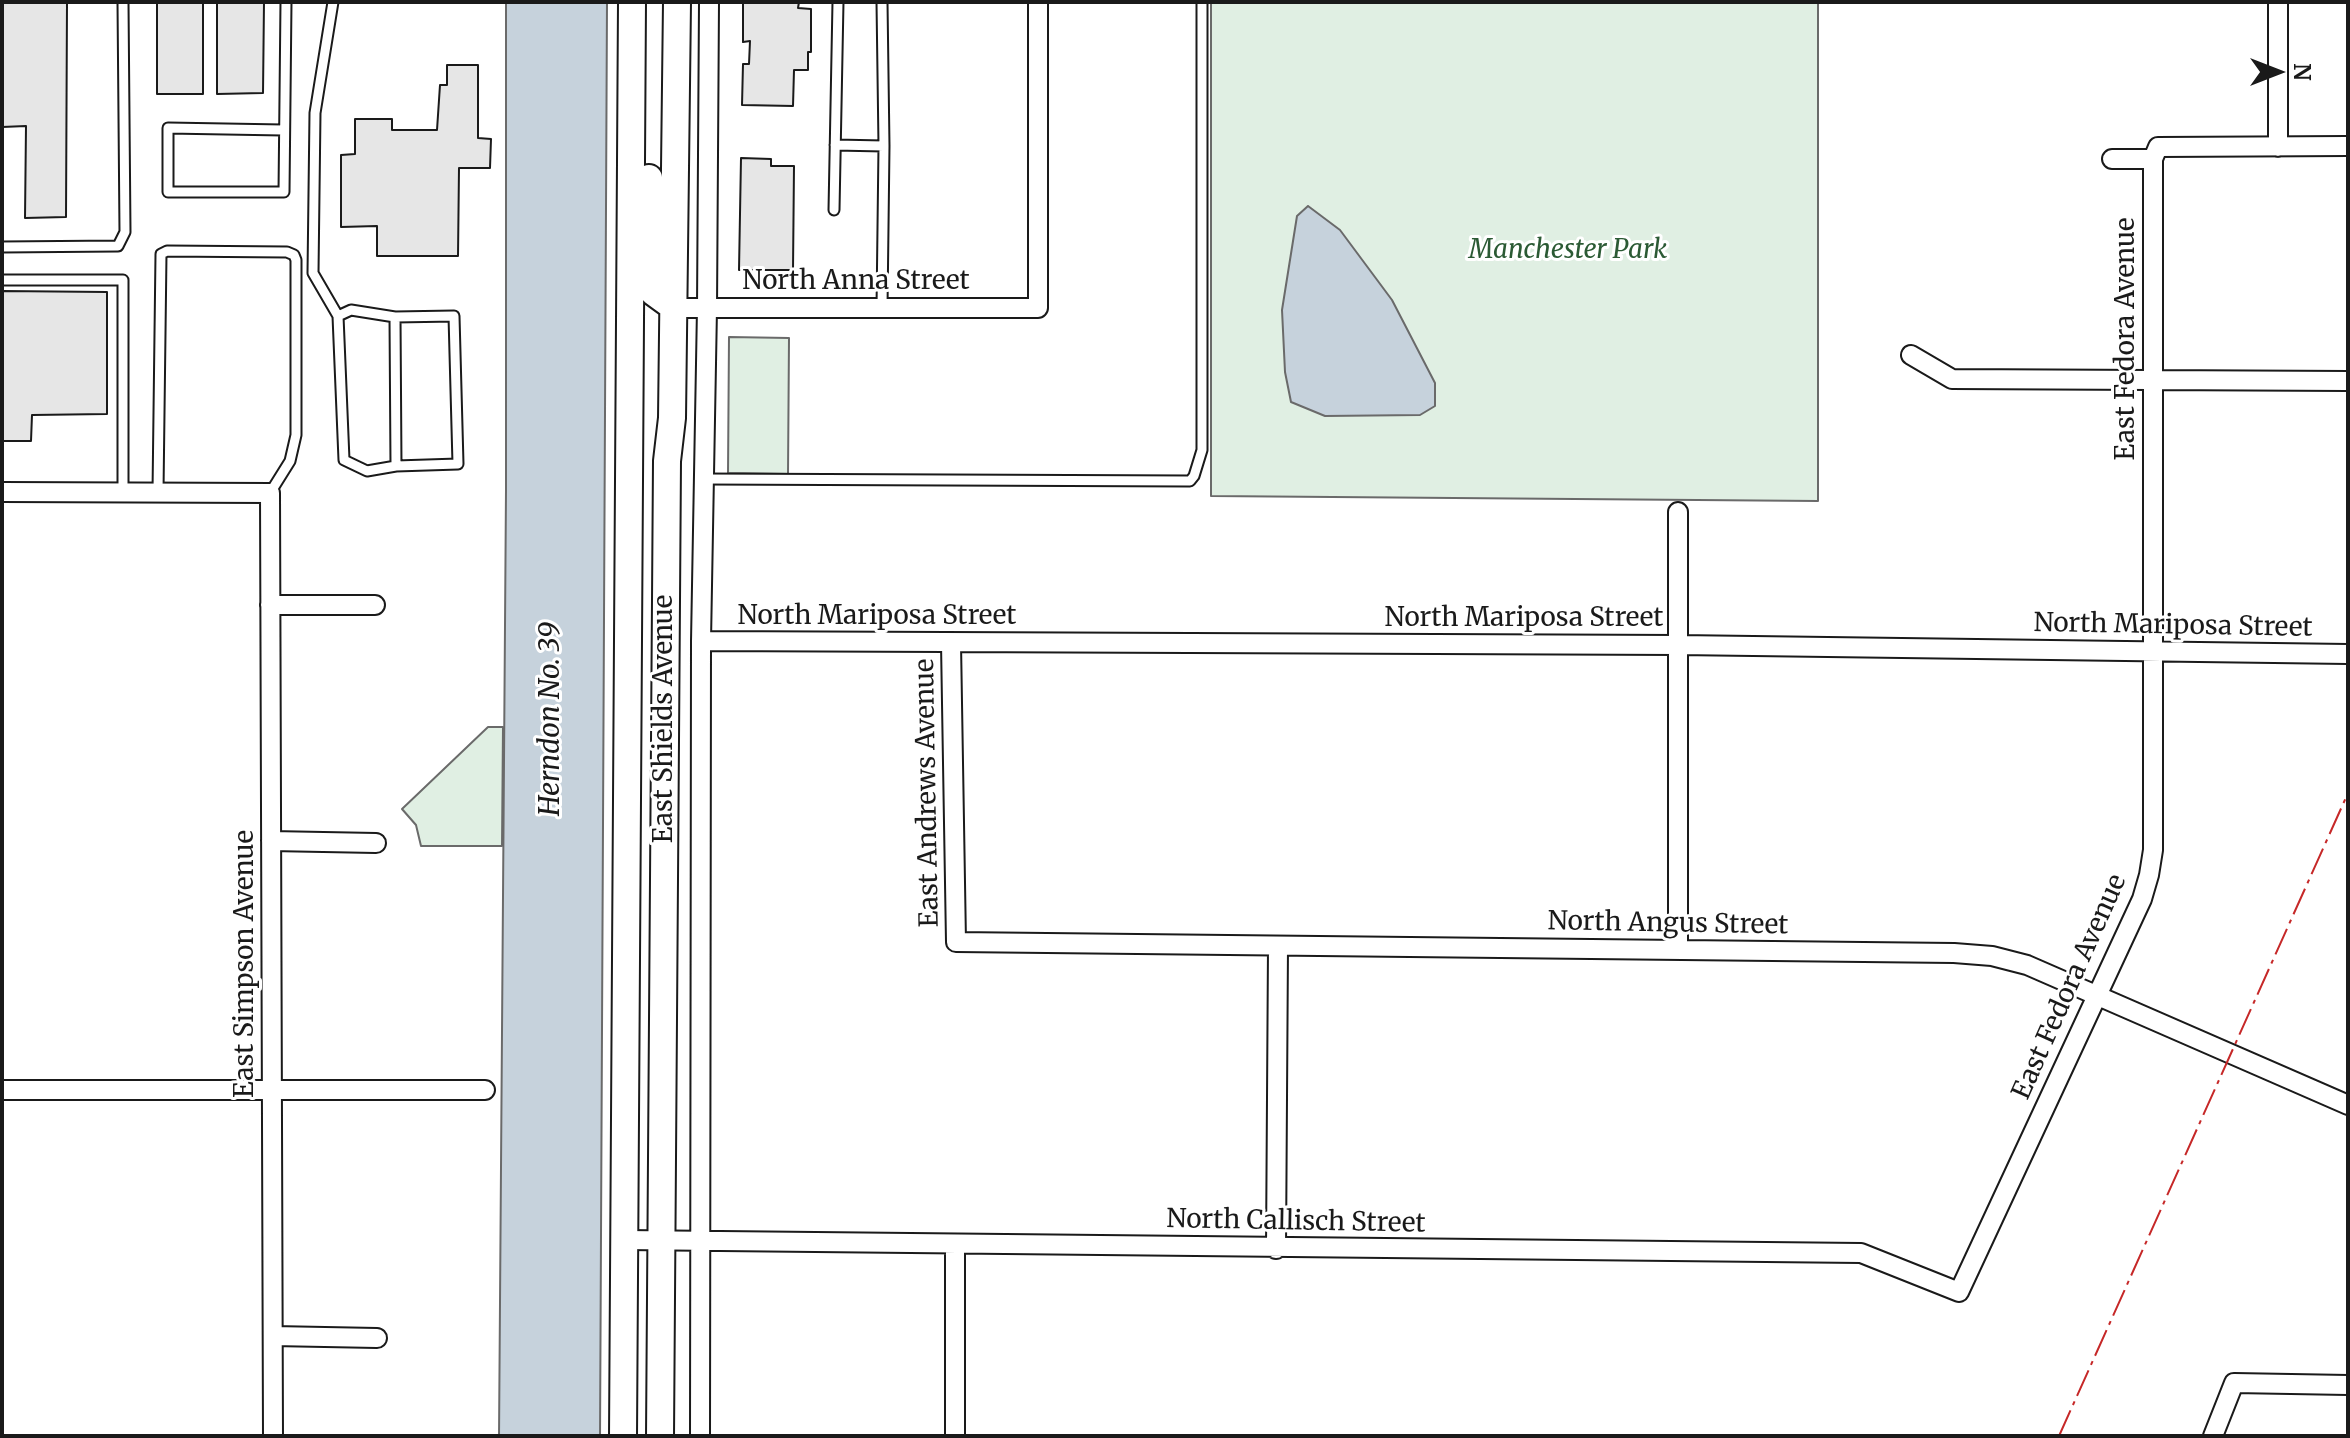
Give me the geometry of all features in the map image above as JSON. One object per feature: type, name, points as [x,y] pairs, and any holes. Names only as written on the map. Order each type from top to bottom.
[{"type":"main road","name":"East Shields Avenue","points":[[623,1436],[632,2]]},
{"type":"main road","name":"East Shields Avenue","points":[[660,1436],[667,461],[672,418],[675,308],[677,2]]},
{"type":"main road","points":[[632,101],[649,177],[650,280],[653,292],[675,308]]},
{"type":"street","points":[[700,1436],[701,641],[709,2]]},
{"type":"street","name":"North Anna Street","points":[[675,308],[1038,308],[1038,2]]},
{"type":"street","points":[[2278,2],[2278,147]]},
{"type":"street","points":[[2112,159],[2153,159],[2158,147],[2348,146]]},
{"type":"street","name":"East Fedora Avenue","points":[[1959,1292],[2142,899],[2153,850],[2153,159]]},
{"type":"street","points":[[1911,355],[1952,379],[2348,381]]},
{"type":"street","points":[[2,492],[270,493]]},
{"type":"street","name":"East Simpson Avenue","points":[[270,493],[273,1436]]},
{"type":"street","points":[[1678,512],[1678,950]]},
{"type":"street","points":[[270,605],[375,605]]},
{"type":"street","name":"North Mariposa Street","points":[[701,641],[1679,645],[2348,654]]},
{"type":"street","name":"East Andrews Avenue","points":[[951,643],[956,942]]},
{"type":"street","points":[[271,841],[376,843]]},
{"type":"street","name":"North Angus Street","points":[[956,942],[1954,953],[1992,956],[2027,965],[2348,1105]]},
{"type":"street","points":[[1276,1249],[1278,947]]},
{"type":"street","points":[[2,1090],[485,1090]]},
{"type":"street","name":"North Callisch Street","points":[[625,1240],[1861,1253],[1959,1292]]},
{"type":"street","points":[[955,1244],[955,1436]]},
{"type":"street","points":[[273,1336],[377,1338]]},
{"type":"street","points":[[2213,1436],[2234,1383],[2348,1385]]},
{"type":"lane","points":[[2,247],[118,246],[125,232],[123,2]]},
{"type":"lane","points":[[283,130],[168,128],[168,192],[284,192],[286,2]]},
{"type":"lane","points":[[333,2],[315,113],[313,273],[338,316],[344,460],[367,471],[396,466],[458,464],[454,316],[395,317],[351,310],[338,316]]},
{"type":"lane","points":[[834,210],[838,2]]},
{"type":"lane","points":[[882,2],[882,308]]},
{"type":"lane","points":[[704,479],[1190,481],[1202,450],[1202,2]]},
{"type":"lane","points":[[835,145],[884,146]]},
{"type":"lane","points":[[158,492],[161,254],[167,251],[287,252],[294,255],[296,260],[296,435],[290,461],[270,493]]},
{"type":"lane","points":[[2,280],[123,280],[123,492]]},
{"type":"lane","points":[[395,317],[396,466]]},
{"type":"green space","name":"Manchester Park","points":[[1211,2],[1818,2],[1818,501],[1211,496]]},
{"type":"green space","points":[[729,337],[789,338],[788,474],[728,473]]},
{"type":"green space","points":[[488,727],[503,727],[502,846],[421,846],[416,825],[402,809]]},
{"type":"water","name":"Herndon No. 39","points":[[506,2],[607,2],[600,1436],[499,1436]]},
{"type":"water","points":[[1308,206],[1340,230],[1392,300],[1435,383],[1435,406],[1420,415],[1325,416],[1291,402],[1285,372],[1282,310],[1297,216]]},
{"type":"building","points":[[2,2],[67,2],[66,217],[25,218],[26,126],[2,127]]},
{"type":"building","points":[[157,2],[203,2],[203,94],[157,94]]},
{"type":"building","points":[[217,2],[264,2],[263,93],[217,94]]},
{"type":"building","points":[[743,2],[799,2],[798,8],[811,9],[808,70],[794,70],[793,106],[742,105],[743,64],[749,64],[750,41],[743,42]]},
{"type":"building","points":[[447,65],[478,65],[478,138],[491,139],[490,168],[459,168],[458,256],[377,256],[377,226],[341,227],[341,155],[355,154],[355,119],[392,119],[392,130],[437,130],[440,85],[447,85]]},
{"type":"building","points":[[741,158],[771,159],[771,166],[794,166],[793,270],[739,270]]},
{"type":"building","points":[[2,291],[107,292],[107,414],[32,415],[31,441],[2,441]]},
{"type":"power","points":[[2059,1436],[2348,793]]}]
